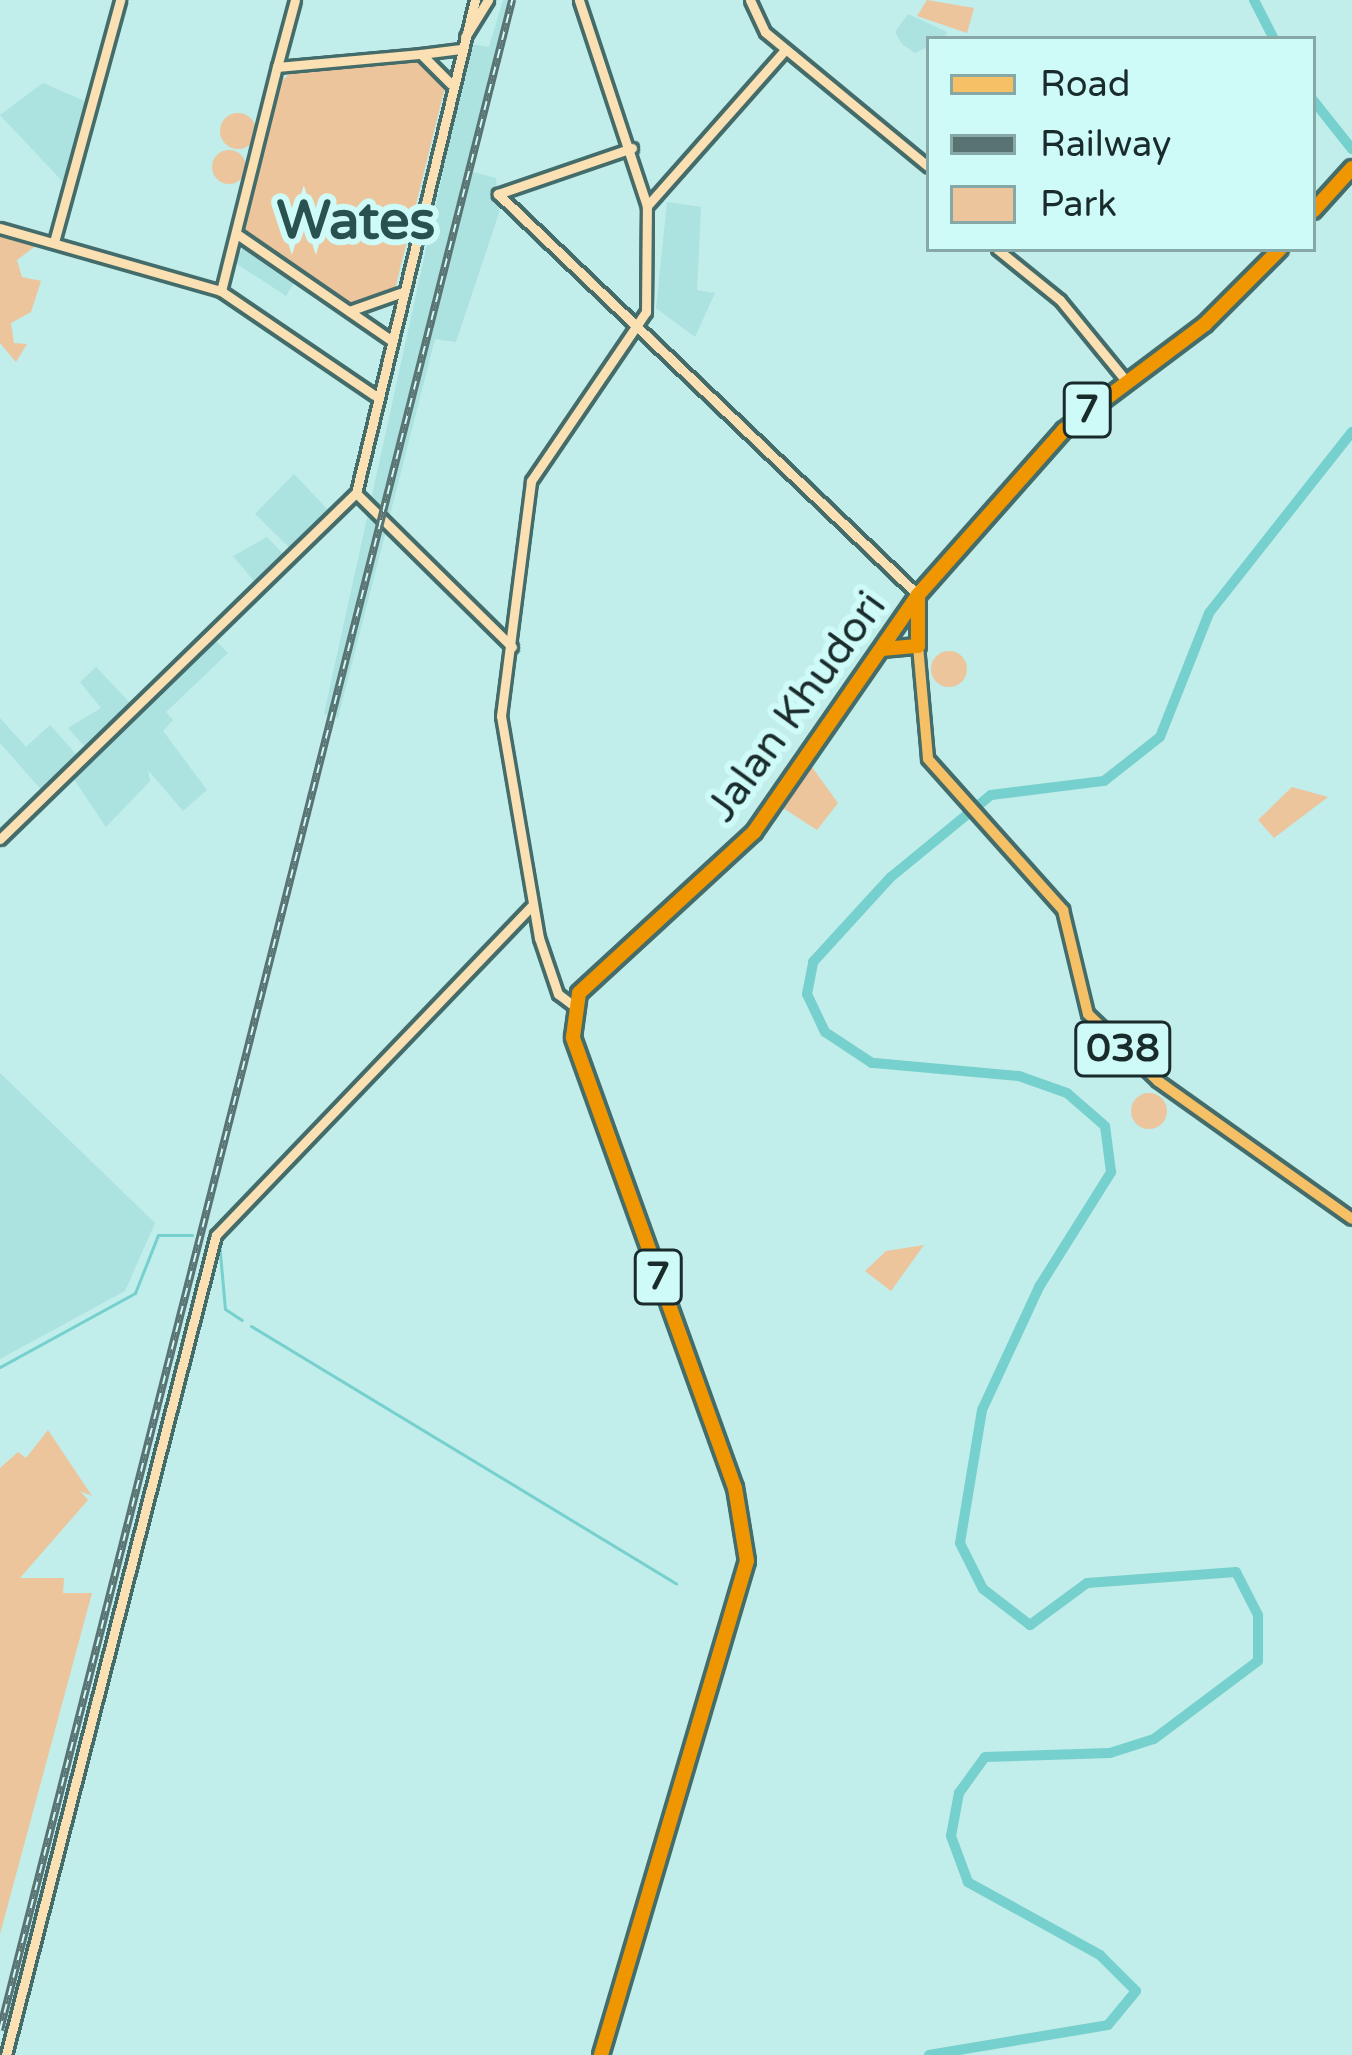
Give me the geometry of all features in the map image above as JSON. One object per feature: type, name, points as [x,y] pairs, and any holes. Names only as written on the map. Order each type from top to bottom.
[{"type":"highway","points":[[1316,208],[1349,172]]},
{"type":"highway","name":"7","points":[[918,595],[1070,424],[1127,382],[1277,252]]},
{"type":"highway","points":[[882,649],[918,646],[918,595]]},
{"type":"highway","name":"Jalan Khudori","points":[[574,1006],[598,967],[754,832],[918,595]]},
{"type":"highway","name":"7","points":[[574,1006],[573,1037],[735,1488],[746,1549],[601,2055]]},
{"type":"main road","name":"038","points":[[918,646],[925,746],[952,789],[1063,910],[1088,1015],[1158,1081],[1352,1219]]},
{"type":"street","points":[[55,242],[120,0]]},
{"type":"street","points":[[221,291],[295,0]]},
{"type":"street","points":[[0,838],[356,493],[374,395],[475,0]]},
{"type":"street","points":[[465,37],[488,0]]},
{"type":"street","points":[[574,1006],[556,988],[532,906],[502,729],[536,468],[640,332],[647,206],[632,148],[579,0]]},
{"type":"street","points":[[750,0],[785,50],[926,164]]},
{"type":"street","points":[[277,68],[461,49]]},
{"type":"street","points":[[647,206],[785,50]]},
{"type":"street","points":[[421,54],[451,84]]},
{"type":"street","points":[[632,148],[497,194],[563,262],[918,595]]},
{"type":"street","points":[[0,228],[221,291],[374,395]]},
{"type":"street","points":[[237,234],[389,339]]},
{"type":"street","points":[[1001,252],[1060,300],[1127,382]]},
{"type":"street","points":[[349,311],[400,293]]},
{"type":"street","points":[[356,493],[512,646]]},
{"type":"street","points":[[6,2055],[215,1235],[532,906]]},
{"type":"shaded area","points":[[503,0],[515,0],[473,172],[496,178],[499,213],[456,342],[435,339],[338,718],[324,714],[471,44],[489,47]]},
{"type":"shaded area","points":[[908,14],[947,32],[945,36],[926,36],[926,48],[915,53],[895,32]]},
{"type":"shaded area","points":[[43,83],[87,102],[65,184],[0,115]]},
{"type":"shaded area","points":[[667,202],[701,207],[697,290],[715,293],[695,337],[656,308]]},
{"type":"shaded area","points":[[244,247],[295,281],[286,296],[234,262]]},
{"type":"shaded area","points":[[294,474],[330,512],[292,550],[255,514]]},
{"type":"shaded area","points":[[267,537],[286,557],[258,586],[233,556]]},
{"type":"shaded area","points":[[213,638],[228,653],[166,712],[173,720],[163,731],[207,790],[183,811],[148,770],[150,781],[106,827],[71,775]]},
{"type":"shaded area","points":[[96,667],[133,706],[87,749],[68,728],[101,708],[80,682]]},
{"type":"shaded area","points":[[0,718],[26,747],[50,725],[82,761],[46,795],[0,743]]},
{"type":"shaded area","points":[[0,1073],[155,1223],[125,1291],[0,1359]]},
{"type":"green space","points":[[927,0],[974,8],[967,33],[917,16]]},
{"type":"green space","points":[[421,59],[445,87],[395,289],[352,306],[242,228],[278,85],[291,72]]},
{"type":"green space","points":[[238,113],[250,119],[256,131],[250,143],[238,149],[226,143],[220,131],[226,119]]},
{"type":"green space","points":[[229,150],[241,155],[246,167],[241,179],[229,184],[217,179],[212,167],[217,155]]},
{"type":"green space","points":[[0,228],[45,239],[17,260],[22,277],[41,281],[31,312],[11,323],[14,343],[27,344],[16,362],[0,343]]},
{"type":"green space","points":[[949,651],[962,656],[967,669],[962,682],[949,687],[936,682],[931,669],[936,656]]},
{"type":"green space","points":[[809,763],[838,803],[817,830],[780,806]]},
{"type":"green space","points":[[1292,787],[1328,797],[1274,838],[1258,820]]},
{"type":"green space","points":[[1149,1093],[1162,1098],[1167,1111],[1162,1124],[1149,1129],[1136,1124],[1131,1111],[1136,1098]]},
{"type":"green space","points":[[924,1245],[891,1291],[865,1271],[886,1251]]},
{"type":"green space","points":[[48,1430],[92,1496],[80,1491],[88,1500],[20,1578],[64,1578],[63,1593],[92,1593],[0,1934],[0,1468],[18,1452],[26,1458]]},
{"type":"waterway","points":[[1254,0],[1272,36]]},
{"type":"waterway","points":[[1316,104],[1352,149]]},
{"type":"waterway","points":[[929,2055],[1108,2025],[1136,1991],[1100,1955],[968,1882],[951,1836],[959,1793],[985,1757],[1110,1753],[1154,1739],[1258,1661],[1258,1615],[1236,1572],[1087,1583],[1030,1625],[983,1589],[960,1543],[982,1410],[1039,1287],[1111,1172],[1105,1126],[1067,1093],[1019,1076],[872,1063],[825,1032],[807,994],[813,962],[891,877],[991,795],[1104,781],[1160,737],[1209,613],[1352,432]]},
{"type":"waterway","points":[[0,1367],[135,1293],[158,1235],[192,1235]]},
{"type":"waterway","points":[[219,1242],[225,1309],[242,1320]]},
{"type":"waterway","points":[[251,1326],[676,1583]]},
{"type":"railway","points":[[0,2030],[512,0]]},
{"type":"district","name":"Wates","points":[[356,221]]}]
